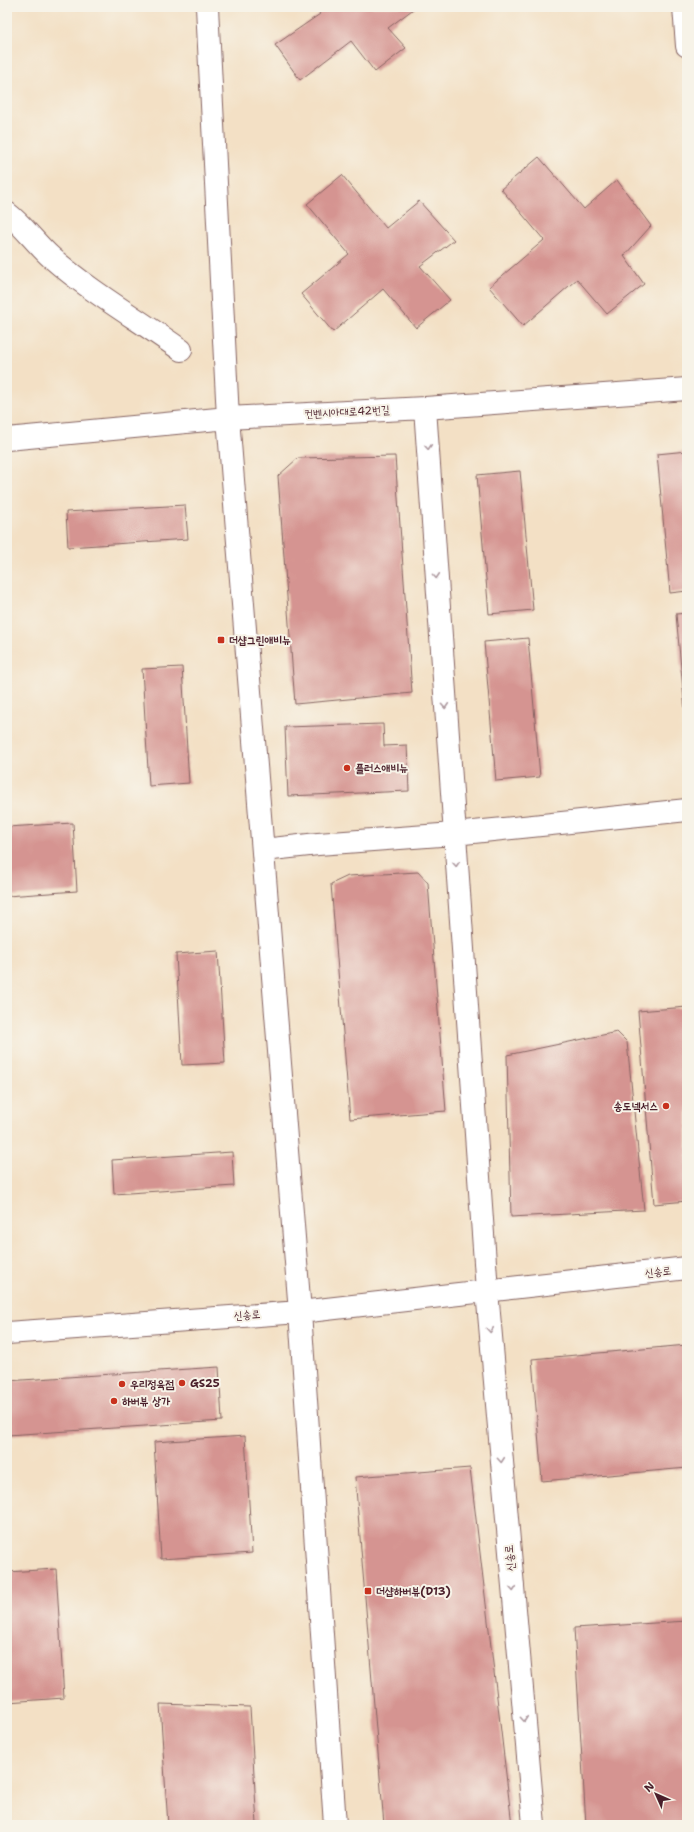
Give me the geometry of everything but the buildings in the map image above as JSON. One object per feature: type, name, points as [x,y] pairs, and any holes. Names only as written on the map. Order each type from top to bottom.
[{"type":"street","points":[[207,7],[228,418],[300,1312],[335,1825]]},
{"type":"street","points":[[684,7],[687,46]]},
{"type":"street","points":[[7,213],[51,257],[93,291],[137,318],[181,350]]},
{"type":"street","name":"컨벤시아대로42번길","points":[[7,439],[228,418],[425,408],[687,389]]},
{"type":"street","points":[[425,408],[487,1291]]},
{"type":"street","points":[[263,850],[318,844],[454,834],[687,810]]},
{"type":"street","name":"신송로","points":[[7,1333],[300,1312],[687,1268]]},
{"type":"street","name":"신송로","points":[[487,1291],[534,1825]]},
{"type":"place","name":"더샵그린애비뉴","points":[[221,640]]},
{"type":"place","name":"플러스애비뉴","points":[[347,768]]},
{"type":"place","name":"송도넥서스","points":[[666,1106]]},
{"type":"place","name":"GS25","points":[[182,1383]]},
{"type":"place","name":"우리정육점","points":[[122,1384]]},
{"type":"place","name":"하버뷰 상가","points":[[114,1401]]},
{"type":"place","name":"더샵하버뷰(D13)","points":[[368,1591]]}]
